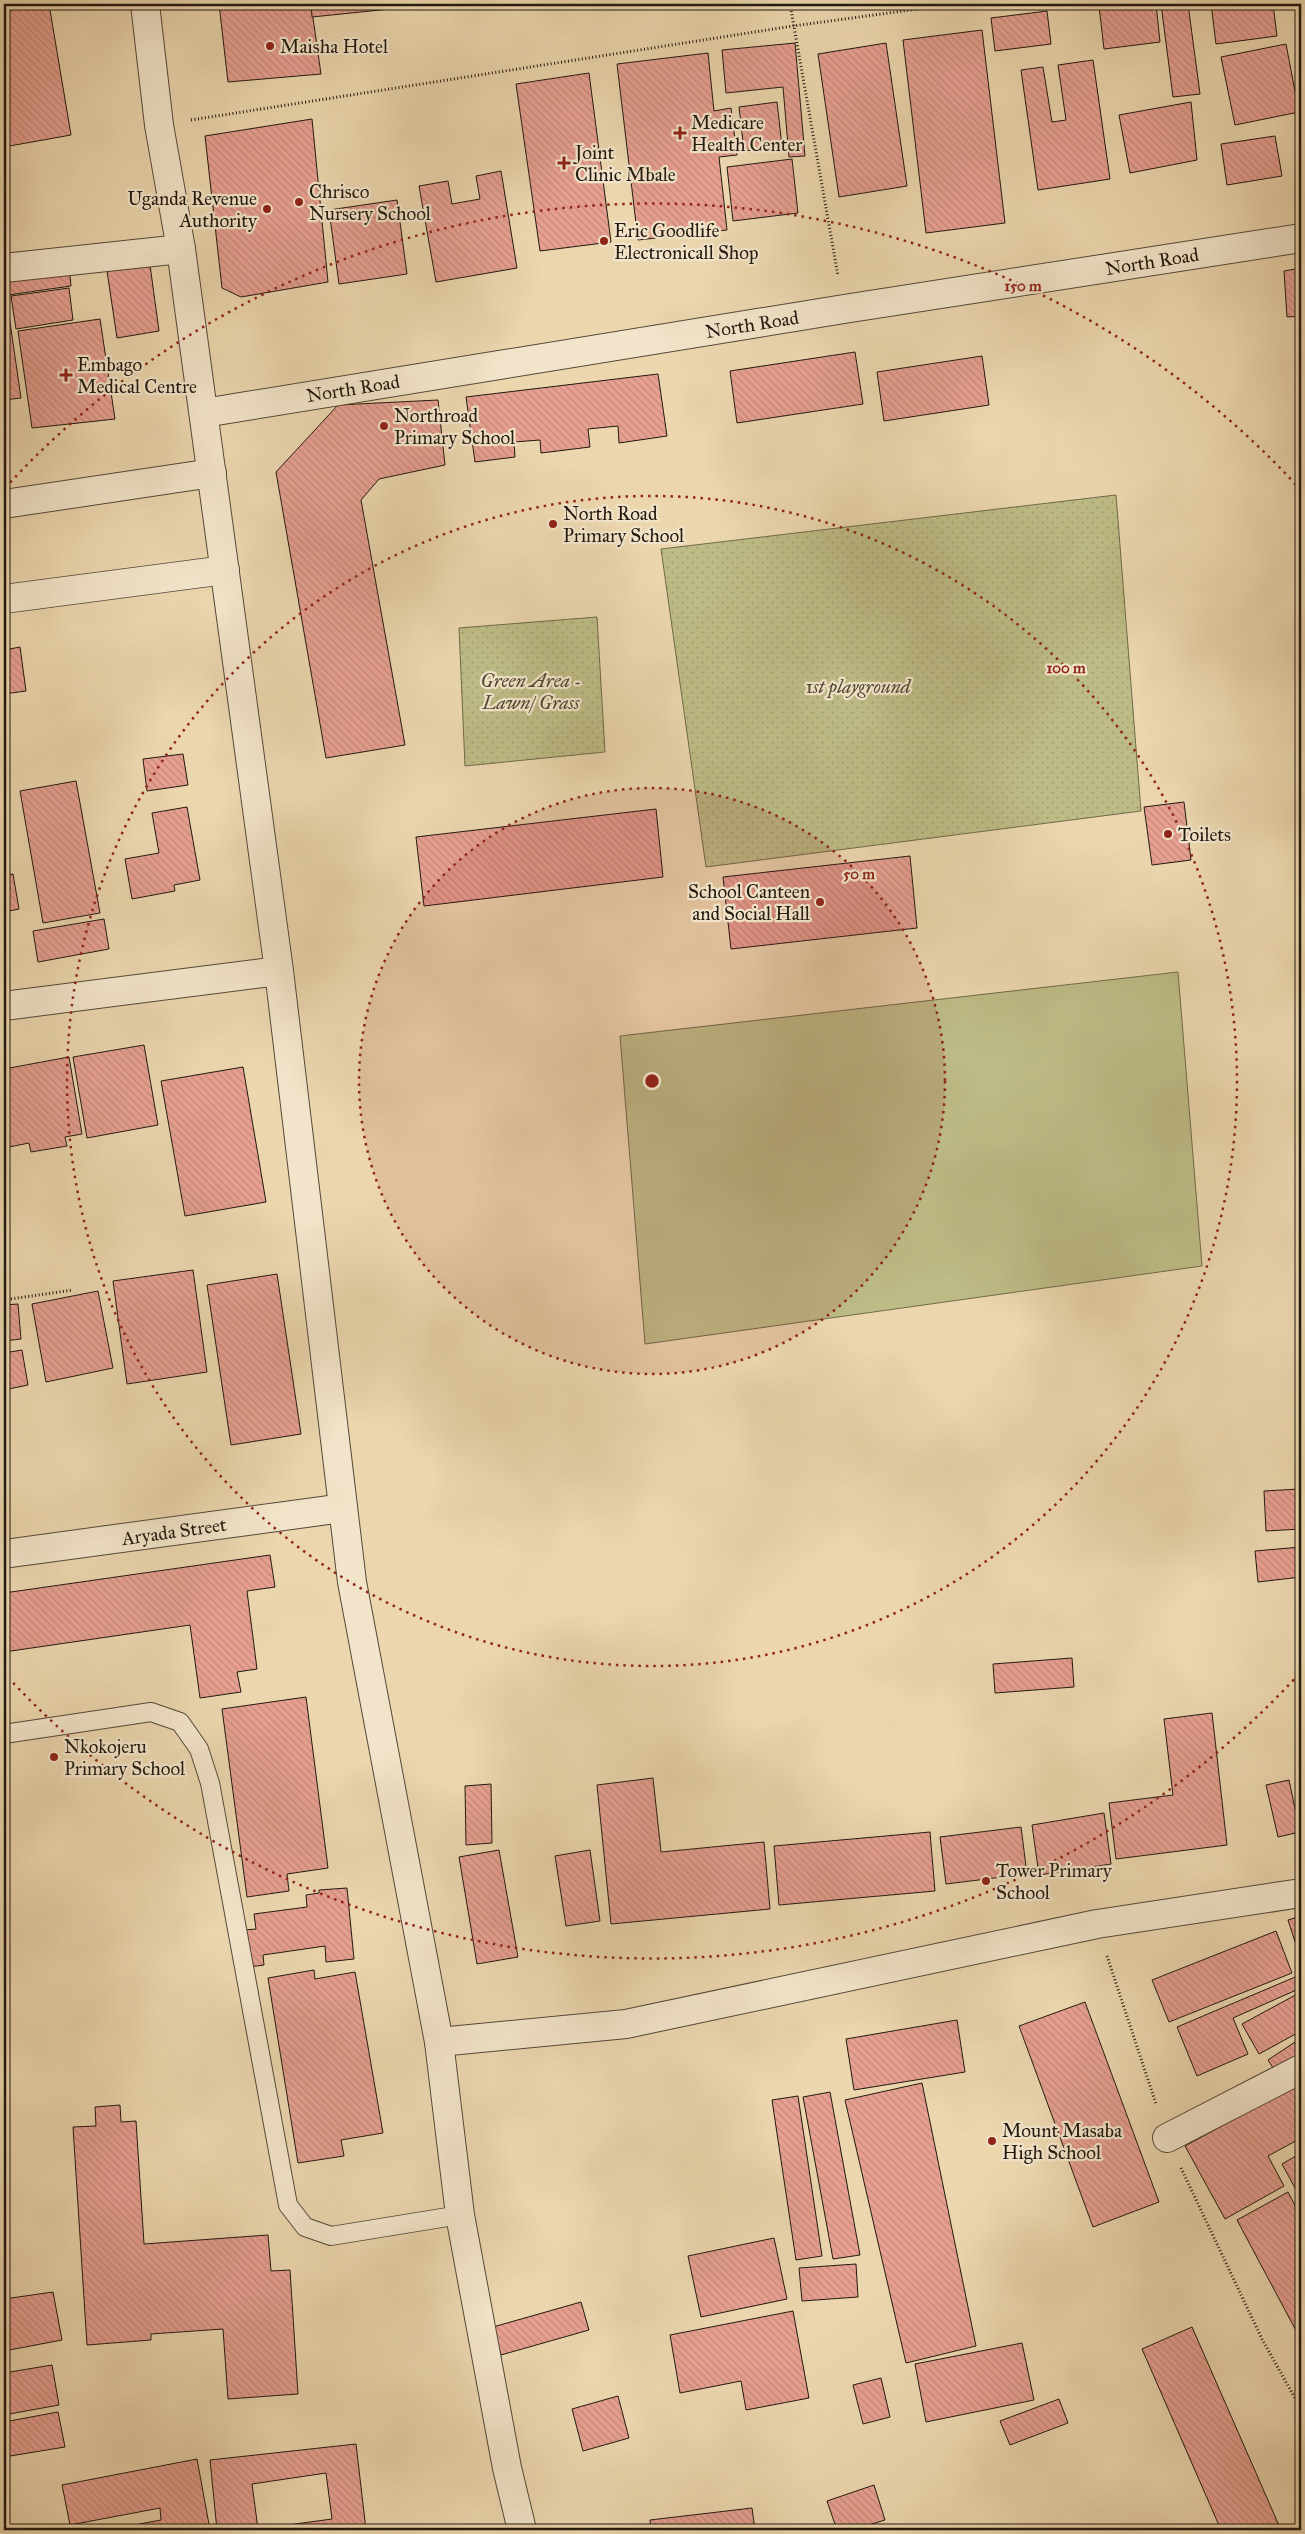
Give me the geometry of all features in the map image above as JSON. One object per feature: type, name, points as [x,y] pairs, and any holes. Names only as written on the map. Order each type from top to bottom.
[{"type":"street","points":[[145,4],[159,125],[181,248],[279,971],[352,1582],[439,2042],[460,2215],[507,2468],[522,2530]]},
{"type":"street","name":"North Road","points":[[204,412],[1301,238]]},
{"type":"street","points":[[4,268],[181,248]]},
{"type":"street","points":[[4,504],[212,473]]},
{"type":"street","points":[[4,599],[225,570]]},
{"type":"street","points":[[4,1006],[279,971]]},
{"type":"street","name":"Aryada Street","points":[[4,1554],[343,1508]]},
{"type":"street","points":[[439,2042],[626,2024],[1097,1924],[1301,1893]]},
{"type":"street","points":[[1167,2138],[1301,2069]]},
{"type":"lane","points":[[4,1734],[151,1712],[180,1722],[199,1749],[210,1783],[288,2206],[305,2227],[331,2236],[460,2215]]},
{"type":"path","points":[[790,4],[844,309]]},
{"type":"path","points":[[159,125],[793,26],[955,4]]},
{"type":"path","points":[[4,798],[11,797]]},
{"type":"path","points":[[4,1300],[73,1290]]},
{"type":"path","points":[[1097,1924],[1167,2138],[1262,2339],[1301,2409]]},
{"type":"green space","name":"1st playground","points":[[1116,495],[1141,811],[706,867],[661,549]]},
{"type":"green space","name":"Green Area - Lawn/ Grass","points":[[597,617],[605,752],[465,766],[459,628]]},
{"type":"green space","points":[[1178,972],[1202,1266],[645,1344],[620,1036]]},
{"type":"building","points":[[49,4],[71,135],[4,147],[4,11]]},
{"type":"building","name":"Maisha Hotel","points":[[219,4],[311,4],[321,74],[228,82]]},
{"type":"building","points":[[311,4],[389,4],[390,9],[312,17]]},
{"type":"building","points":[[423,4],[453,4],[423,8]]},
{"type":"building","points":[[1156,4],[1160,42],[1104,49],[1099,6]]},
{"type":"building","points":[[1161,4],[1188,4],[1200,94],[1173,97]]},
{"type":"building","points":[[1211,4],[1273,4],[1277,36],[1216,44]]},
{"type":"building","points":[[1047,11],[1051,44],[995,51],[991,18]]},
{"type":"building","points":[[982,30],[1005,223],[926,233],[903,40]]},
{"type":"building","name":"Medicare Health Center","points":[[795,43],[805,156],[789,157],[783,87],[726,93],[722,50]]},
{"type":"building","points":[[886,43],[907,186],[839,197],[818,54]]},
{"type":"building","points":[[1286,44],[1299,112],[1235,125],[1221,57]]},
{"type":"building","name":"Medicare Health Center","points":[[708,53],[714,111],[731,108],[737,155],[719,157],[727,230],[638,240],[617,64]]},
{"type":"building","points":[[1093,60],[1110,179],[1038,190],[1021,70],[1043,67],[1052,122],[1066,120],[1058,65]]},
{"type":"building","name":"Joint Clinic Mbale","points":[[589,73],[611,242],[540,251],[516,84]]},
{"type":"building","points":[[777,102],[782,146],[744,151],[739,107]]},
{"type":"building","points":[[1191,102],[1197,160],[1130,173],[1119,115]]},
{"type":"building","name":"Uganda Revenue Authority","points":[[312,119],[328,282],[241,297],[222,288],[205,136]]},
{"type":"building","points":[[1275,136],[1282,176],[1227,185],[1221,144]]},
{"type":"building","points":[[792,159],[798,213],[733,221],[727,167]]},
{"type":"building","points":[[501,171],[517,268],[436,282],[419,186],[448,181],[452,204],[480,199],[476,176]]},
{"type":"building","points":[[397,200],[407,274],[339,284],[329,210]]},
{"type":"building","points":[[69,265],[71,286],[8,295],[4,275]]},
{"type":"building","points":[[150,265],[159,331],[117,338],[107,271]]},
{"type":"building","points":[[1301,268],[1301,316],[1287,317],[1284,271]]},
{"type":"building","points":[[4,281],[21,398],[4,400]]},
{"type":"building","points":[[69,288],[73,320],[16,329],[11,296]]},
{"type":"building","name":"Embago Medical Centre","points":[[100,319],[115,419],[32,428],[18,331]]},
{"type":"building","points":[[855,352],[863,404],[737,423],[730,371]]},
{"type":"building","points":[[982,356],[989,405],[884,421],[877,372]]},
{"type":"building","points":[[658,374],[667,436],[619,443],[618,426],[588,429],[590,447],[541,453],[540,440],[514,442],[515,457],[475,462],[466,397]]},
{"type":"building","points":[[438,400],[445,465],[379,479],[361,500],[405,745],[326,758],[276,472],[338,405]]},
{"type":"building","points":[[20,647],[26,691],[4,694],[4,650]]},
{"type":"building","points":[[183,754],[188,785],[147,791],[143,759]]},
{"type":"building","points":[[76,781],[100,913],[43,923],[20,791]]},
{"type":"building","name":"Toilets","points":[[1184,802],[1191,860],[1152,865],[1144,807]]},
{"type":"building","points":[[187,807],[200,880],[174,885],[175,891],[132,899],[125,859],[159,853],[152,813]]},
{"type":"building","points":[[656,809],[663,877],[424,906],[416,837]]},
{"type":"building","points":[[4,839],[9,868],[4,869]]},
{"type":"building","name":"School Canteen and Social Hall","points":[[910,856],[917,928],[731,949],[723,877]]},
{"type":"building","points":[[13,874],[19,909],[4,912],[4,876]]},
{"type":"building","points":[[104,919],[109,949],[38,962],[33,931]]},
{"type":"building","points":[[144,1045],[158,1125],[87,1138],[73,1057]]},
{"type":"building","points":[[69,1057],[82,1134],[65,1137],[67,1146],[31,1152],[29,1143],[4,1148],[4,1069]]},
{"type":"building","points":[[243,1067],[266,1202],[185,1216],[161,1081]]},
{"type":"building","points":[[193,1270],[207,1372],[127,1384],[113,1281]]},
{"type":"building","points":[[277,1274],[301,1434],[231,1445],[207,1285]]},
{"type":"building","points":[[98,1291],[113,1368],[46,1382],[32,1304]]},
{"type":"building","points":[[18,1304],[21,1339],[4,1341],[4,1305]]},
{"type":"building","points":[[22,1350],[28,1385],[4,1390],[4,1353]]},
{"type":"building","points":[[1299,1489],[1301,1529],[1266,1531],[1264,1491]]},
{"type":"building","points":[[1301,1547],[1301,1577],[1258,1582],[1255,1551]]},
{"type":"building","points":[[270,1555],[275,1587],[247,1591],[257,1669],[237,1672],[241,1692],[200,1698],[190,1625],[4,1652],[4,1593]]},
{"type":"building","points":[[1072,1658],[1074,1687],[995,1693],[993,1664]]},
{"type":"building","points":[[306,1697],[328,1868],[287,1874],[289,1891],[247,1897],[222,1709]]},
{"type":"building","points":[[1212,1713],[1227,1845],[1116,1859],[1109,1803],[1173,1795],[1164,1719]]},
{"type":"building","points":[[653,1778],[661,1852],[764,1842],[770,1909],[611,1924],[597,1785]]},
{"type":"building","points":[[1289,1780],[1300,1832],[1278,1837],[1266,1785]]},
{"type":"building","points":[[491,1784],[492,1843],[466,1845],[465,1786]]},
{"type":"building","points":[[1104,1813],[1111,1864],[1039,1875],[1032,1825]]},
{"type":"building","points":[[1021,1827],[1027,1874],[946,1884],[940,1837]]},
{"type":"building","points":[[930,1832],[935,1891],[779,1905],[774,1846]]},
{"type":"building","points":[[499,1850],[518,1957],[477,1964],[459,1857]]},
{"type":"building","points":[[590,1850],[600,1921],[566,1926],[555,1856]]},
{"type":"building","points":[[347,1888],[354,1959],[326,1962],[325,1946],[263,1955],[264,1965],[249,1967],[244,1930],[256,1929],[254,1914],[307,1907],[306,1895],[319,1893],[319,1890]]},
{"type":"building","points":[[1301,1916],[1301,1950],[1298,1951],[1288,1920]]},
{"type":"building","points":[[1276,1931],[1292,1973],[1169,2022],[1152,1980]]},
{"type":"building","points":[[314,1970],[315,1979],[355,1972],[383,2133],[341,2140],[344,2156],[298,2163],[268,1978]]},
{"type":"building","points":[[1300,1975],[1301,1988],[1233,2018],[1248,2054],[1197,2076],[1177,2027]]},
{"type":"building","points":[[1301,1992],[1301,2031],[1259,2054],[1242,2024]]},
{"type":"building","points":[[1085,2002],[1159,2202],[1093,2227],[1019,2026]]},
{"type":"building","points":[[957,2020],[965,2072],[854,2090],[846,2039]]},
{"type":"building","points":[[1301,2038],[1301,2058],[1277,2074],[1268,2060]]},
{"type":"building","points":[[922,2083],[976,2346],[906,2363],[845,2100]]},
{"type":"building","points":[[1301,2083],[1301,2138],[1268,2156],[1284,2186],[1225,2219],[1185,2146]]},
{"type":"building","points":[[830,2092],[860,2255],[833,2259],[803,2097]]},
{"type":"building","points":[[798,2096],[822,2256],[796,2260],[772,2100]]},
{"type":"building","points":[[120,2105],[121,2122],[136,2121],[144,2244],[268,2235],[271,2271],[290,2270],[298,2394],[228,2399],[223,2329],[151,2334],[151,2340],[87,2345],[73,2127],[96,2126],[95,2107]]},
{"type":"building","points":[[1301,2153],[1301,2199],[1282,2164]]},
{"type":"building","points":[[1288,2192],[1301,2217],[1301,2340],[1237,2220]]},
{"type":"building","points":[[774,2238],[787,2299],[701,2317],[688,2256]]},
{"type":"building","points":[[856,2264],[858,2297],[802,2301],[799,2268]]},
{"type":"building","points":[[53,2292],[62,2340],[4,2351],[4,2299]]},
{"type":"building","points":[[581,2302],[589,2330],[501,2355],[493,2327]]},
{"type":"building","points":[[793,2311],[809,2398],[746,2410],[741,2381],[680,2393],[670,2335]]},
{"type":"building","points":[[1192,2327],[1281,2530],[1221,2530],[1142,2349]]},
{"type":"building","points":[[1022,2343],[1034,2400],[926,2422],[915,2364]]},
{"type":"building","points":[[52,2365],[59,2405],[4,2415],[4,2373]]},
{"type":"building","points":[[881,2378],[890,2417],[863,2424],[853,2385]]},
{"type":"building","points":[[618,2396],[629,2438],[583,2451],[572,2409]]},
{"type":"building","points":[[1059,2399],[1068,2423],[1010,2445],[1000,2421]]},
{"type":"building","points":[[58,2412],[65,2447],[4,2457],[4,2422]]},
{"type":"building","points":[[356,2444],[366,2530],[217,2530],[210,2460]],"holes":[[[326,2473],[332,2519],[258,2529],[252,2484]]]},
{"type":"building","points":[[197,2459],[210,2530],[140,2530],[139,2524],[161,2520],[160,2508],[70,2525],[62,2485]]},
{"type":"building","points":[[874,2485],[885,2520],[852,2530],[837,2530],[827,2501]]},
{"type":"building","points":[[752,2508],[755,2530],[651,2530],[650,2520]]},
{"type":"place","name":"Maisha Hotel","points":[[270,46]]},
{"type":"place","name":"Medicare Health Center","points":[[680,133]]},
{"type":"place","name":"Joint Clinic Mbale","points":[[564,163]]},
{"type":"place","name":"Chrisco Nursery School","points":[[299,202]]},
{"type":"place","name":"Uganda Revenue Authority","points":[[267,209]]},
{"type":"place","name":"Eric Goodlife Electronicall Shop","points":[[604,241]]},
{"type":"place","name":"Embago Medical Centre","points":[[66,375]]},
{"type":"place","name":"Northroad Primary School","points":[[384,426]]},
{"type":"place","name":"North Road Primary School","points":[[553,524]]},
{"type":"place","name":"Toilets","points":[[1168,834]]},
{"type":"place","name":"School Canteen and Social Hall","points":[[820,902]]},
{"type":"place","name":"Nkokojeru Primary School","points":[[54,1757]]},
{"type":"place","name":"Tower Primary School","points":[[986,1881]]},
{"type":"place","name":"Mount Masaba High School","points":[[992,2141]]}]
